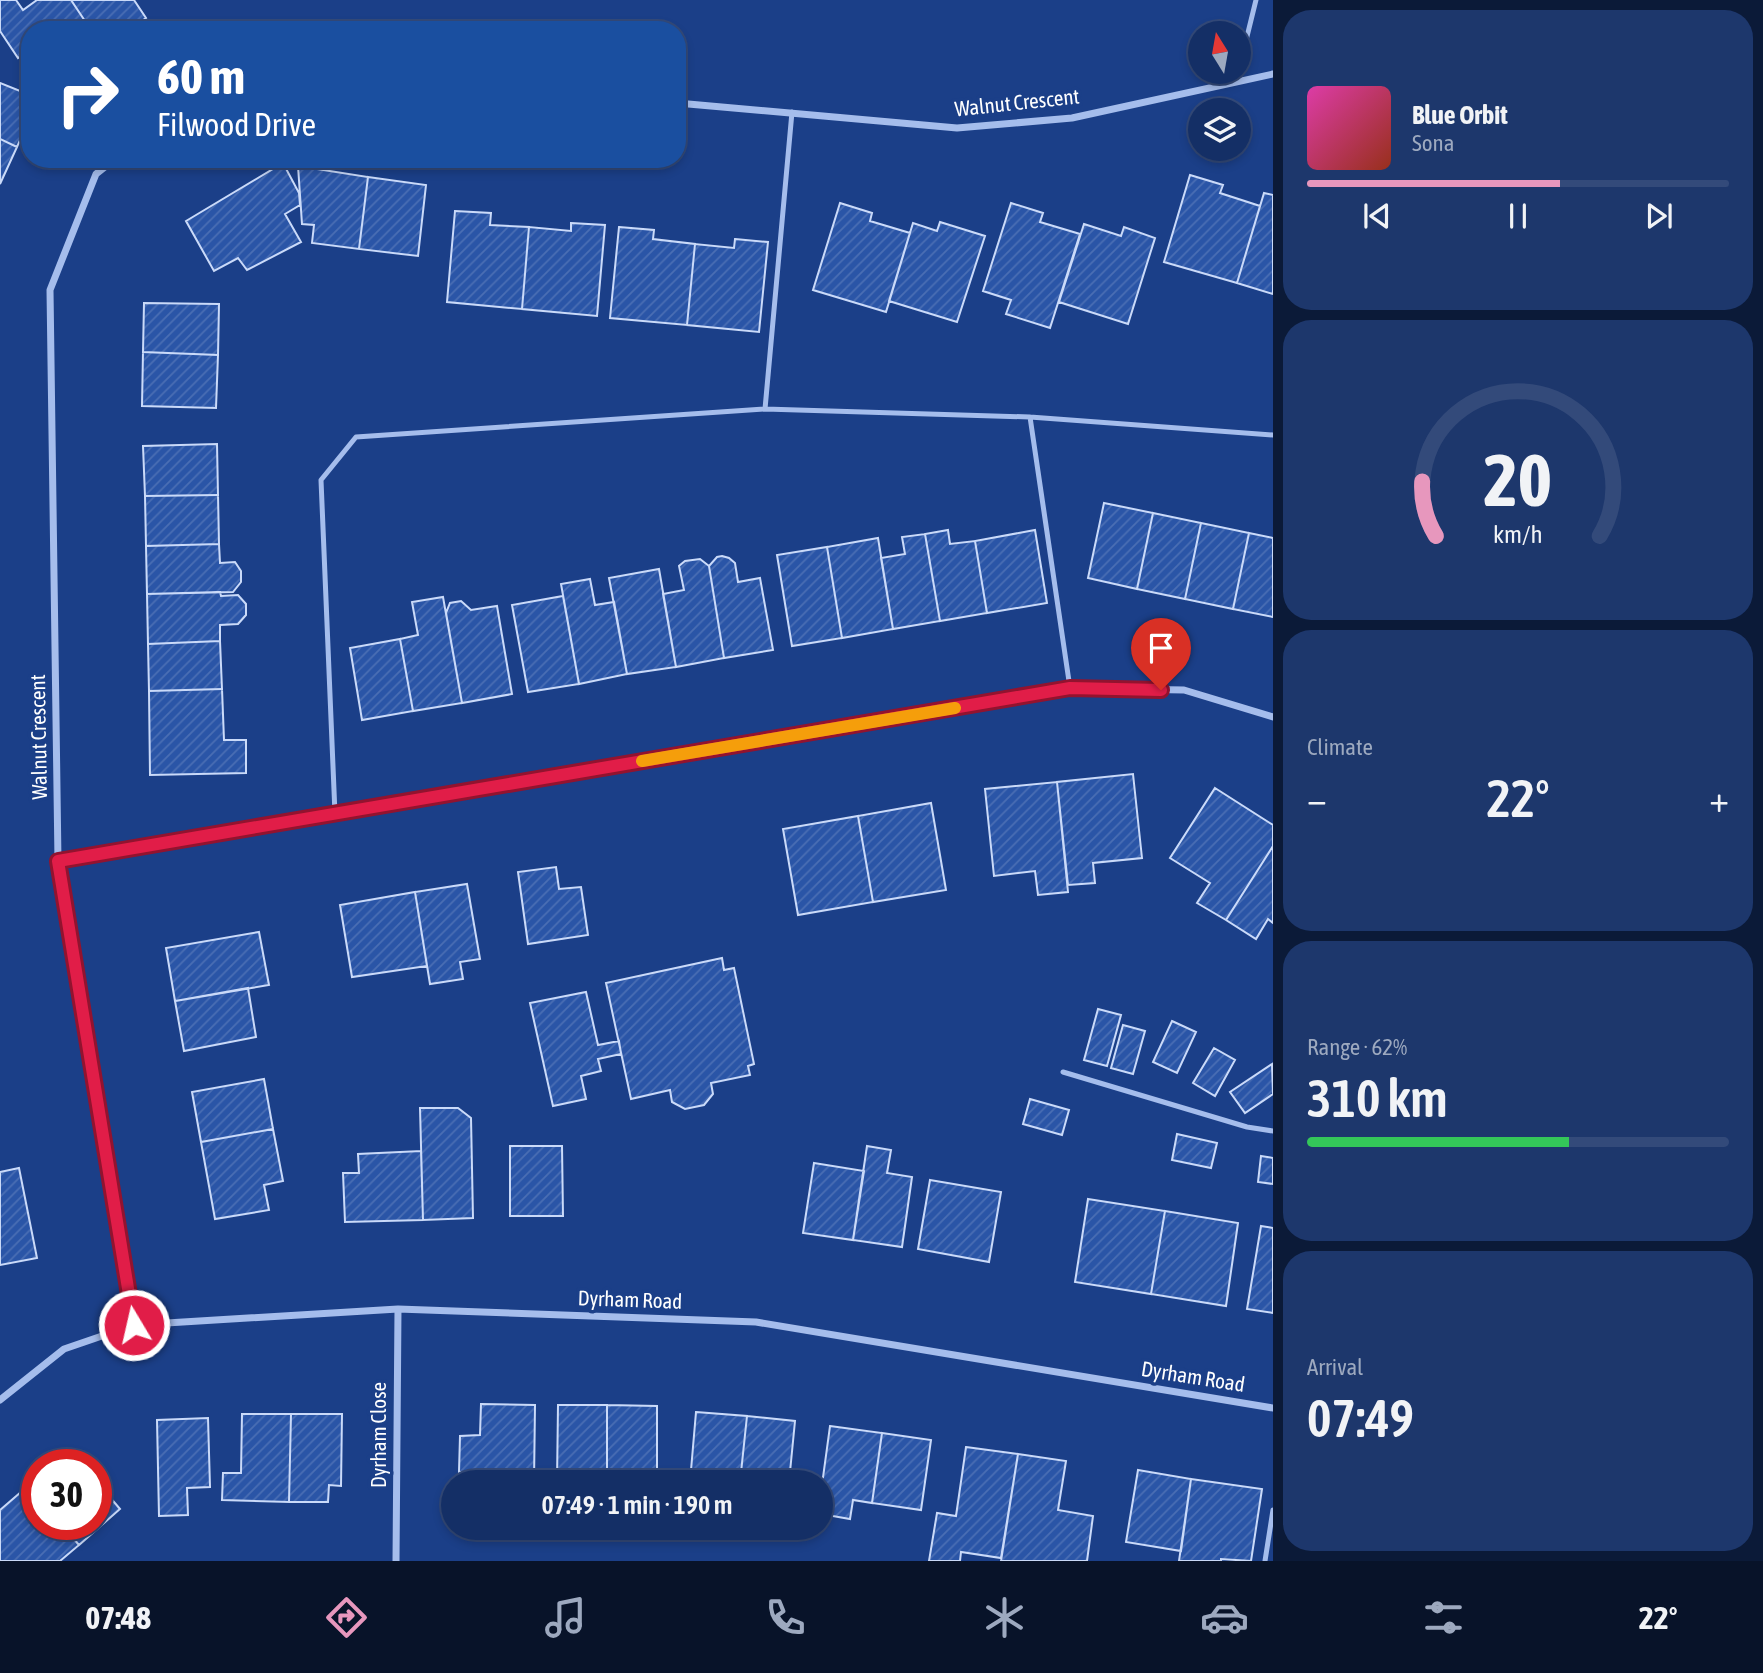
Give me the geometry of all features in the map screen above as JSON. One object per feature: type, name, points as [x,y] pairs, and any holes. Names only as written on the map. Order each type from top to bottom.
[{"type":"street","name":"Walnut Crescent","points":[[1251,79],[1273,74]]},
{"type":"street","name":"Walnut Crescent","points":[[686,104],[957,128],[1072,118],[1226,84]]},
{"type":"street","name":"Walnut Crescent","points":[[104,168],[96,174],[50,290],[58,861],[134,1325]]},
{"type":"street","points":[[58,861],[1070,688],[1184,690],[1273,717]]},
{"type":"street","name":"Dyrham Road","points":[[0,1400],[64,1349],[134,1325],[398,1309],[756,1322],[1273,1408]]},
{"type":"street","name":"Dyrham Close","points":[[396,1561],[398,1309]]},
{"type":"lane","points":[[1251,21],[1256,0]]},
{"type":"lane","points":[[765,409],[792,112]]},
{"type":"lane","points":[[335,814],[321,481],[356,437],[765,409],[1030,416],[1273,435]]},
{"type":"lane","points":[[1030,416],[1070,688]]},
{"type":"lane","points":[[1063,1072],[1247,1127],[1273,1131]]},
{"type":"lane","points":[[1265,1561],[1273,1510]]},
{"type":"building","points":[[0,0],[16,0],[23,10],[37,0],[71,0],[85,21],[21,21],[21,56],[18,58],[0,31]]},
{"type":"building","points":[[71,0],[134,0],[146,18],[142,21],[85,21]]},
{"type":"building","points":[[0,83],[21,91],[21,138],[17,147],[0,139]]},
{"type":"building","points":[[0,139],[17,147],[0,184]]},
{"type":"building","points":[[275,168],[286,168],[299,193],[300,205],[285,214],[301,242],[247,270],[238,258],[214,271],[186,221]]},
{"type":"building","points":[[298,168],[368,177],[359,249],[312,243],[314,225],[302,224]]},
{"type":"building","points":[[1190,175],[1223,185],[1220,193],[1260,206],[1237,283],[1164,262]]},
{"type":"building","points":[[368,177],[426,185],[418,256],[359,249]]},
{"type":"building","points":[[1264,193],[1273,195],[1273,294],[1237,283]]},
{"type":"building","points":[[840,203],[872,213],[870,221],[910,233],[886,312],[813,290]]},
{"type":"building","points":[[1011,203],[1043,213],[1040,222],[1080,234],[1050,328],[1006,314],[1011,300],[983,291]]},
{"type":"building","points":[[455,211],[491,213],[490,225],[529,227],[522,309],[447,302]]},
{"type":"building","points":[[940,222],[985,236],[957,322],[889,301],[913,223],[937,231]]},
{"type":"building","points":[[571,223],[605,225],[597,316],[522,309],[529,227],[571,231]]},
{"type":"building","points":[[1084,224],[1121,236],[1124,227],[1155,238],[1128,324],[1059,302]]},
{"type":"building","points":[[619,227],[654,230],[653,239],[695,244],[687,325],[610,318]]},
{"type":"building","points":[[735,239],[768,242],[759,332],[687,325],[695,244],[734,248]]},
{"type":"building","points":[[144,303],[219,304],[218,355],[143,352]]},
{"type":"building","points":[[143,352],[218,355],[216,408],[142,406]]},
{"type":"building","points":[[217,444],[218,495],[145,496],[143,446]]},
{"type":"building","points":[[218,495],[219,544],[146,546],[145,496]]},
{"type":"building","points":[[1104,503],[1153,513],[1137,589],[1088,578]]},
{"type":"building","points":[[1153,513],[1201,523],[1185,599],[1137,589]]},
{"type":"building","points":[[1201,523],[1249,533],[1233,609],[1185,599]]},
{"type":"building","points":[[948,530],[950,544],[975,541],[987,613],[940,621],[925,534]]},
{"type":"building","points":[[1035,530],[1047,603],[987,613],[975,541]]},
{"type":"building","points":[[1249,533],[1273,538],[1273,617],[1233,609]]},
{"type":"building","points":[[925,534],[940,621],[893,629],[881,558],[905,554],[902,537]]},
{"type":"building","points":[[878,538],[893,629],[842,638],[827,547]]},
{"type":"building","points":[[219,544],[220,563],[235,562],[241,571],[241,582],[233,592],[147,594],[146,546]]},
{"type":"building","points":[[827,547],[842,638],[792,646],[777,555]]},
{"type":"building","points":[[722,556],[735,563],[738,582],[760,578],[773,650],[724,658],[709,566],[717,557]]},
{"type":"building","points":[[700,559],[709,566],[724,658],[676,667],[663,594],[684,590],[679,566],[685,561]]},
{"type":"building","points":[[659,569],[676,667],[627,674],[609,578]]},
{"type":"building","points":[[590,579],[595,605],[614,602],[627,674],[579,684],[561,584]]},
{"type":"building","points":[[220,592],[221,596],[238,595],[246,604],[246,615],[238,624],[220,625],[220,641],[148,644],[147,594]]},
{"type":"building","points":[[563,596],[579,684],[528,692],[512,605]]},
{"type":"building","points":[[443,597],[462,703],[413,711],[400,639],[418,635],[412,602]]},
{"type":"building","points":[[461,601],[471,610],[497,606],[512,694],[462,703],[446,613],[450,603]]},
{"type":"building","points":[[400,639],[413,711],[362,720],[350,648]]},
{"type":"building","points":[[220,641],[222,689],[149,691],[148,644]]},
{"type":"building","points":[[222,689],[224,740],[246,740],[246,773],[150,775],[149,691]]},
{"type":"building","points":[[1133,774],[1142,858],[1093,863],[1095,883],[1068,885],[1057,782]]},
{"type":"building","points":[[1057,782],[1068,892],[1038,895],[1035,871],[994,876],[985,789]]},
{"type":"building","points":[[1215,788],[1273,825],[1273,846],[1226,920],[1197,903],[1210,883],[1170,858]]},
{"type":"building","points":[[931,803],[946,890],[873,902],[858,816]]},
{"type":"building","points":[[858,816],[873,902],[798,915],[783,829]]},
{"type":"building","points":[[1273,846],[1273,923],[1268,919],[1256,939],[1226,920]]},
{"type":"building","points":[[556,867],[559,889],[581,887],[588,935],[528,944],[518,872]]},
{"type":"building","points":[[467,884],[480,959],[460,962],[463,979],[430,984],[415,892]]},
{"type":"building","points":[[415,892],[427,966],[352,977],[340,905]]},
{"type":"building","points":[[259,932],[269,985],[175,1001],[166,948]]},
{"type":"building","points":[[722,958],[724,970],[734,968],[754,1064],[748,1066],[750,1075],[711,1083],[713,1094],[704,1105],[685,1109],[672,1102],[670,1090],[631,1099],[606,983]]},
{"type":"building","points":[[248,988],[256,1037],[184,1051],[175,1001]]},
{"type":"building","points":[[586,992],[598,1045],[619,1041],[621,1054],[598,1059],[601,1071],[581,1076],[586,1099],[553,1106],[530,1003]]},
{"type":"building","points":[[1098,1009],[1121,1015],[1107,1066],[1084,1060]]},
{"type":"building","points":[[1172,1021],[1196,1032],[1177,1073],[1153,1062]]},
{"type":"building","points":[[1123,1025],[1145,1031],[1133,1074],[1111,1068]]},
{"type":"building","points":[[1214,1048],[1235,1060],[1215,1096],[1193,1083]]},
{"type":"building","points":[[1272,1064],[1273,1094],[1245,1113],[1230,1092]]},
{"type":"building","points":[[264,1079],[273,1129],[201,1142],[192,1092]]},
{"type":"building","points":[[1030,1099],[1069,1110],[1062,1135],[1023,1124]]},
{"type":"building","points":[[420,1108],[458,1108],[471,1118],[473,1218],[423,1220]]},
{"type":"building","points":[[273,1129],[283,1181],[264,1185],[269,1210],[215,1219],[201,1142]]},
{"type":"building","points":[[1177,1134],[1217,1143],[1211,1168],[1172,1160]]},
{"type":"building","points":[[510,1146],[562,1146],[563,1216],[510,1216]]},
{"type":"building","points":[[867,1146],[891,1150],[887,1173],[912,1177],[902,1247],[853,1240]]},
{"type":"building","points":[[421,1151],[423,1220],[345,1222],[343,1173],[359,1173],[358,1154]]},
{"type":"building","points":[[1261,1156],[1273,1158],[1273,1184],[1258,1182]]},
{"type":"building","points":[[814,1163],[864,1171],[853,1240],[803,1233]]},
{"type":"building","points":[[19,1168],[37,1258],[0,1265],[0,1172]]},
{"type":"building","points":[[930,1180],[1001,1192],[989,1262],[918,1249]]},
{"type":"building","points":[[1088,1199],[1165,1211],[1151,1294],[1075,1282]]},
{"type":"building","points":[[1165,1211],[1238,1223],[1226,1306],[1151,1294]]},
{"type":"building","points":[[1261,1226],[1273,1228],[1273,1313],[1247,1309]]},
{"type":"building","points":[[481,1404],[535,1405],[534,1470],[459,1470],[460,1436],[480,1435]]},
{"type":"building","points":[[558,1405],[607,1405],[607,1470],[557,1470]]},
{"type":"building","points":[[607,1405],[657,1406],[657,1470],[607,1470]]},
{"type":"building","points":[[696,1412],[747,1416],[741,1470],[691,1470]]},
{"type":"building","points":[[242,1414],[291,1414],[289,1502],[222,1500],[223,1473],[241,1473]]},
{"type":"building","points":[[291,1414],[342,1414],[341,1486],[329,1485],[328,1502],[289,1502]]},
{"type":"building","points":[[747,1416],[795,1421],[790,1470],[741,1470]]},
{"type":"building","points":[[208,1418],[210,1487],[187,1488],[188,1515],[159,1516],[157,1420]]},
{"type":"building","points":[[830,1426],[882,1433],[872,1503],[853,1500],[850,1519],[833,1516],[833,1470],[824,1470]]},
{"type":"building","points":[[882,1433],[931,1440],[921,1510],[872,1503]]},
{"type":"building","points":[[966,1447],[1018,1454],[1001,1558],[961,1552],[960,1561],[929,1561],[937,1513],[956,1516]]},
{"type":"building","points":[[1018,1454],[1066,1461],[1058,1510],[1093,1516],[1087,1561],[1001,1561]]},
{"type":"building","points":[[1138,1470],[1191,1479],[1181,1551],[1126,1542]]},
{"type":"building","points":[[1191,1479],[1262,1489],[1251,1561],[1179,1561]]},
{"type":"building","points":[[21,1492],[21,1540],[75,1540],[79,1545],[60,1561],[0,1561],[0,1510]]},
{"type":"building","points":[[112,1500],[120,1509],[112,1516]]},
{"type":"slow traffic","points":[[642,761],[955,708]]},
{"type":"route","points":[[134,1325],[58,861],[1070,688],[1161,690]]}]
